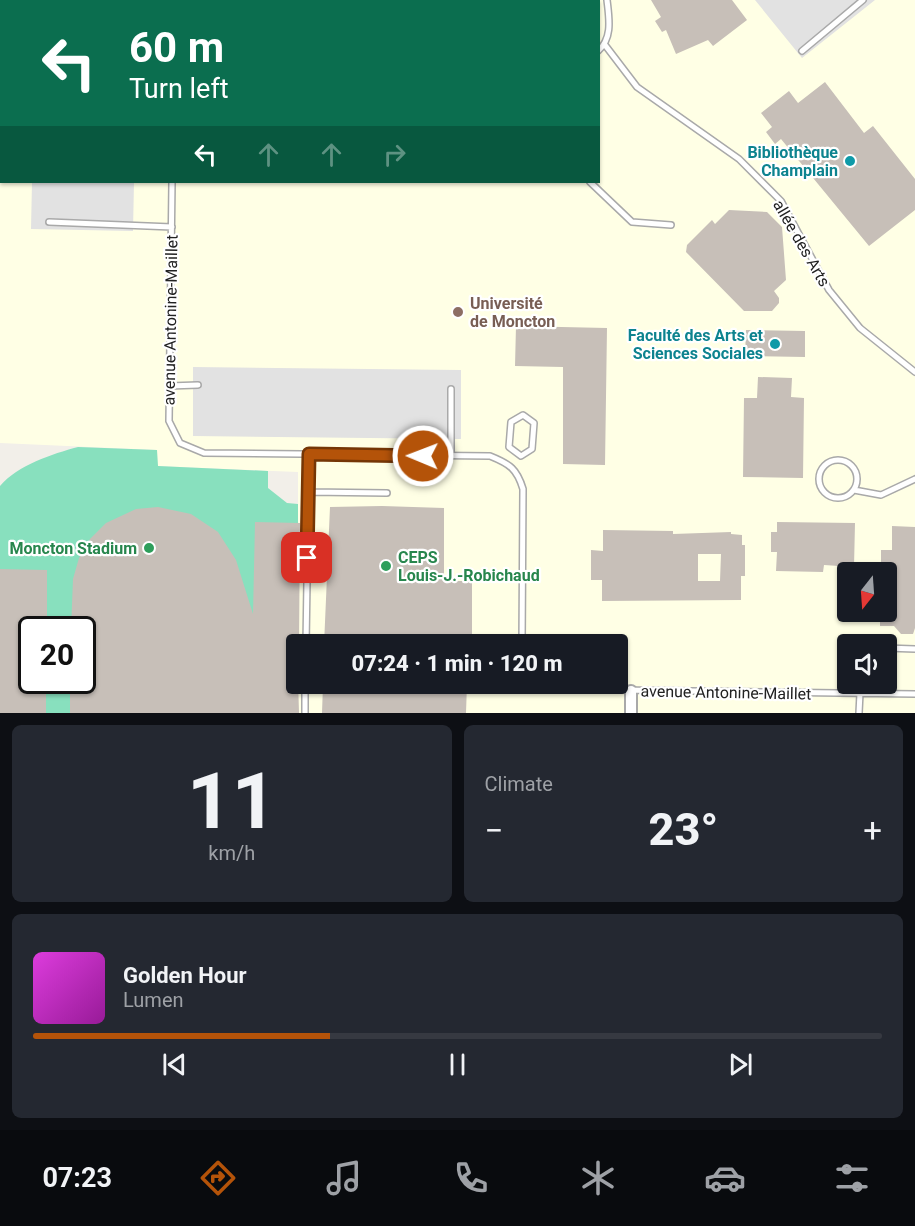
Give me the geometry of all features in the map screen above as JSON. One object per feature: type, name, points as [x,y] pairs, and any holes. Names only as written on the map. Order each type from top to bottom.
[{"type":"street","points":[[631,691],[631,713]]},
{"type":"lane","points":[[600,49],[605,45],[609,25],[607,0]]},
{"type":"lane","points":[[802,51],[863,0]]},
{"type":"lane","name":"allée des Arts","points":[[605,45],[637,87],[739,159],[781,201],[829,290],[860,328],[915,372]]},
{"type":"lane","name":"avenue Antonine-Maillet","points":[[172,183],[169,421],[180,443],[204,453],[490,456],[508,463]]},
{"type":"lane","points":[[591,183],[632,222],[671,225]]},
{"type":"lane","points":[[49,222],[172,227]]},
{"type":"lane","points":[[169,386],[198,385]]},
{"type":"lane","points":[[451,389],[451,456]]},
{"type":"lane","points":[[516,417],[529,417],[534,423],[532,448],[521,456],[514,453],[509,447],[511,422],[516,417]]},
{"type":"lane","points":[[514,453],[508,463],[518,472],[523,489],[522,634]]},
{"type":"lane","points":[[306,634],[309,454]]},
{"type":"lane","points":[[854,490],[857,478],[852,466],[835,460],[824,467],[820,484],[827,494],[844,497],[854,490],[881,495],[915,479]]},
{"type":"lane","points":[[309,492],[387,493]]},
{"type":"lane","points":[[897,648],[915,649]]},
{"type":"lane","name":"avenue Antonine-Maillet","points":[[628,691],[837,693]]},
{"type":"lane","points":[[305,694],[305,713]]},
{"type":"lane","points":[[859,713],[860,694]]},
{"type":"lane","name":"avenue Antonine-Maillet","points":[[897,694],[915,694]]},
{"type":"shaded area","name":"Université de Moncton","points":[[600,0],[915,0],[915,713],[298,713],[298,694],[628,694],[628,634],[298,634],[298,472],[157,466],[157,450],[0,443],[0,183],[600,183]]},
{"type":"shaded area","points":[[755,0],[875,0],[802,58]]},
{"type":"shaded area","points":[[32,183],[134,183],[133,231],[31,229]]},
{"type":"shaded area","points":[[193,367],[461,370],[461,439],[193,436]]},
{"type":"green space","name":"Moncton Stadium","points":[[78,447],[157,450],[158,466],[268,471],[268,488],[287,503],[298,504],[298,634],[286,634],[286,694],[298,694],[298,713],[0,713],[0,486],[16,472],[47,457]]},
{"type":"building","points":[[651,0],[732,0],[747,20],[713,46],[708,40],[676,54],[666,30],[662,32],[655,21],[661,17]]},
{"type":"building","name":"Bibliothèque Champlain","points":[[825,82],[864,133],[873,126],[915,179],[915,210],[869,246],[781,139],[775,144],[766,132],[772,127],[761,113],[789,91],[798,103]]},
{"type":"building","points":[[729,210],[767,212],[782,227],[786,280],[774,291],[779,298],[779,303],[772,311],[744,311],[686,252],[687,245],[712,220],[715,224]]},
{"type":"building","points":[[516,326],[607,328],[605,465],[563,464],[563,367],[515,366]]},
{"type":"building","points":[[746,330],[805,331],[805,357],[745,356]]},
{"type":"building","points":[[758,377],[792,378],[791,397],[804,398],[803,478],[743,477],[744,398],[757,398]]},
{"type":"building","points":[[158,507],[191,514],[218,532],[236,560],[253,614],[255,522],[300,523],[299,634],[286,634],[286,694],[298,694],[299,713],[70,713],[70,694],[96,694],[96,616],[72,616],[73,579],[79,558],[90,539],[106,523],[136,509]]},
{"type":"building","name":"CEPS Louis-J.-Robichaud","points":[[330,507],[444,508],[444,581],[472,581],[472,634],[324,634]]},
{"type":"building","points":[[777,522],[855,523],[854,562],[837,562],[837,566],[824,565],[823,572],[776,571],[777,552],[771,552],[771,532],[777,532]]},
{"type":"building","points":[[892,526],[915,527],[915,628],[913,634],[901,634],[894,626],[880,626],[880,622],[897,622],[897,562],[881,562],[881,550],[892,550]]},
{"type":"building","points":[[603,530],[673,531],[673,534],[731,532],[731,534],[742,535],[742,545],[745,545],[745,576],[741,576],[741,600],[602,601],[602,580],[591,580],[591,550],[603,551]],"holes":[[[698,554],[721,554],[720,581],[698,581]]]},
{"type":"building","points":[[0,569],[47,570],[47,616],[18,616],[18,694],[46,694],[46,713],[0,713]]},
{"type":"building","points":[[323,694],[467,694],[466,713],[322,713]]},
{"type":"place","name":"Bibliothèque Champlain","points":[[850,161]]},
{"type":"place","name":"Université de Moncton","points":[[458,312]]},
{"type":"place","name":"Faculté des Arts et Sciences Sociales","points":[[775,344]]},
{"type":"place","name":"Moncton Stadium","points":[[149,548]]},
{"type":"place","name":"CEPS Louis-J.-Robichaud","points":[[386,566]]},
{"type":"route","points":[[307,558],[309,454],[423,456]]}]
